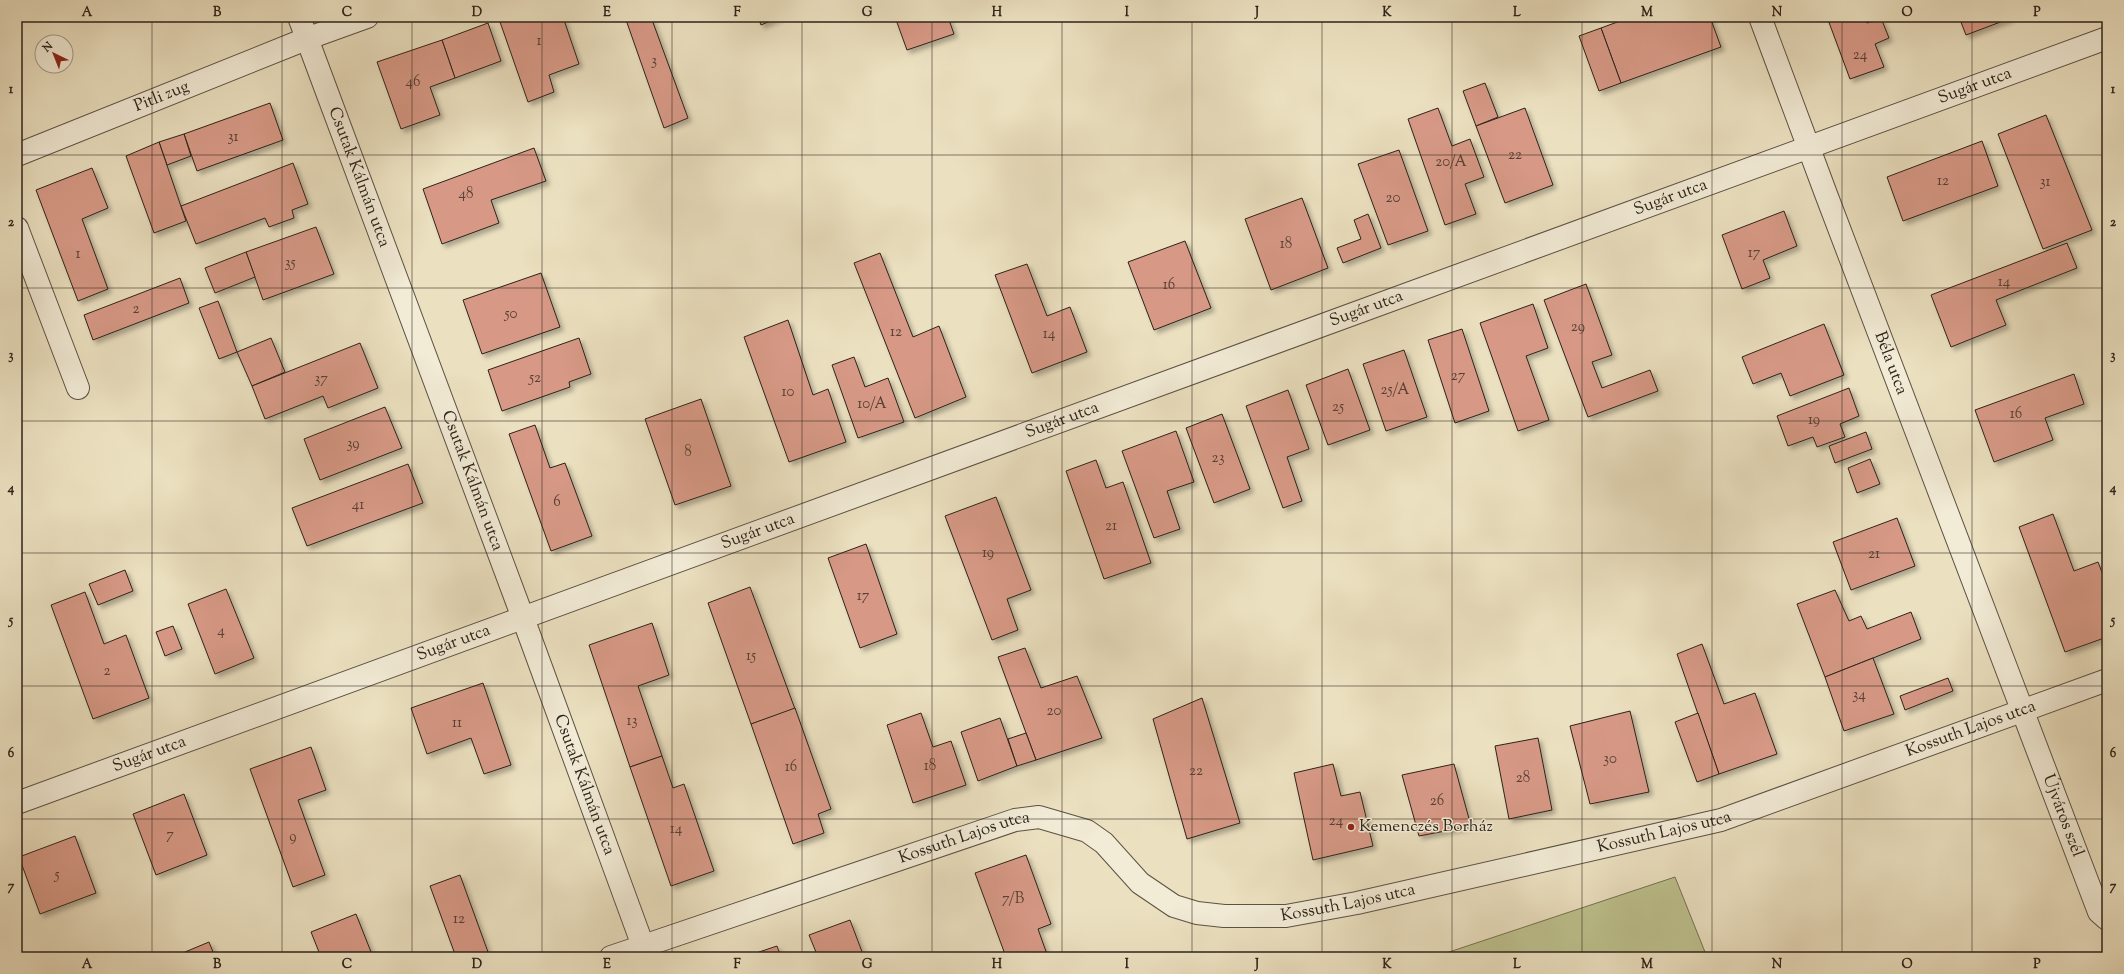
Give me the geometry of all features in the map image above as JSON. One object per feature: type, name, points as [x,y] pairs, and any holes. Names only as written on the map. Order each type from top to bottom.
[{"type":"street","name":"Csutak Kálmán utca","points":[[298,17],[523,618],[643,946]]},
{"type":"street","name":"Pitli zug","points":[[17,155],[306,39],[368,17]]},
{"type":"street","name":"Béla utca","points":[[1760,17],[2022,710]]},
{"type":"street","name":"Sugár utca","points":[[17,803],[1808,146],[2107,38]]},
{"type":"street","points":[[17,228],[78,388]]},
{"type":"street","name":"Kossuth Lajos utca","points":[[611,957],[1015,820],[1038,818],[1086,831],[1104,843],[1140,883],[1174,906],[1197,913],[1224,916],[1286,916],[1365,902],[1721,820],[2107,680]]},
{"type":"street","name":"Újváros szél","points":[[2022,710],[2099,912],[2107,919]]},
{"type":"green space","points":[[1675,877],[1707,957],[1434,957]]},
{"type":"building","points":[[503,17],[563,17],[579,64],[549,75],[554,92],[528,102],[499,19]]},
{"type":"building","points":[[625,17],[651,17],[688,118],[664,128]]},
{"type":"building","points":[[758,17],[780,17],[761,25]]},
{"type":"building","points":[[895,17],[948,17],[954,34],[907,50]]},
{"type":"building","points":[[1631,17],[1710,17],[1721,47],[1621,83],[1601,28]]},
{"type":"building","points":[[1827,17],[1864,17],[1867,23],[1881,18],[1889,38],[1875,44],[1884,67],[1850,79]]},
{"type":"building","points":[[1959,17],[2010,17],[2011,18],[1966,35]]},
{"type":"building","points":[[488,23],[501,61],[455,78],[442,40]]},
{"type":"building","points":[[1601,28],[1621,83],[1599,91],[1579,36]]},
{"type":"building","points":[[442,40],[455,78],[430,87],[440,115],[401,129],[377,62]]},
{"type":"building","points":[[1485,83],[1498,117],[1476,126],[1463,91]]},
{"type":"building","points":[[270,103],[283,140],[197,171],[184,134]]},
{"type":"building","points":[[1438,108],[1452,146],[1470,139],[1484,177],[1465,184],[1476,214],[1445,225],[1408,119]]},
{"type":"building","points":[[1525,108],[1553,185],[1505,203],[1476,126]]},
{"type":"building","points":[[2046,115],[2092,230],[2043,249],[1998,134]]},
{"type":"building","points":[[184,134],[191,156],[167,165],[159,142]]},
{"type":"building","points":[[1982,141],[1998,186],[1903,221],[1887,177]]},
{"type":"building","points":[[159,142],[186,221],[154,233],[126,156]]},
{"type":"building","points":[[534,148],[546,181],[491,200],[499,223],[442,244],[423,189]]},
{"type":"building","points":[[1399,150],[1428,231],[1388,245],[1358,164]]},
{"type":"building","points":[[293,163],[308,204],[292,210],[294,218],[269,227],[265,218],[196,244],[181,206]]},
{"type":"building","points":[[92,168],[108,208],[82,219],[108,289],[78,301],[36,190]]},
{"type":"building","points":[[1302,198],[1328,268],[1271,290],[1245,219]]},
{"type":"building","points":[[1784,211],[1797,246],[1763,260],[1770,278],[1742,289],[1722,235]]},
{"type":"building","points":[[1368,214],[1381,248],[1343,263],[1337,248],[1361,239],[1354,220]]},
{"type":"building","points":[[316,227],[334,274],[263,300],[246,252]]},
{"type":"building","points":[[1185,241],[1211,308],[1154,330],[1128,262]]},
{"type":"building","points":[[2067,243],[2077,268],[1996,300],[2006,325],[1951,347],[1931,295]]},
{"type":"building","points":[[246,252],[255,277],[215,293],[205,268]]},
{"type":"building","points":[[880,253],[913,337],[939,326],[966,397],[915,418],[854,263]]},
{"type":"building","points":[[1027,264],[1047,316],[1070,307],[1087,352],[1032,373],[995,275]]},
{"type":"building","points":[[541,273],[560,327],[482,354],[463,300]]},
{"type":"building","points":[[180,278],[189,303],[93,340],[84,315]]},
{"type":"building","points":[[1586,284],[1612,355],[1592,362],[1602,388],[1650,370],[1658,391],[1588,417],[1544,300]]},
{"type":"building","points":[[218,301],[237,352],[219,359],[199,308]]},
{"type":"building","points":[[1533,304],[1548,348],[1526,356],[1549,420],[1518,431],[1480,323]]},
{"type":"building","points":[[788,320],[813,395],[828,389],[846,442],[789,462],[744,337]]},
{"type":"building","points":[[1824,324],[1844,375],[1790,396],[1781,373],[1753,384],[1742,357]]},
{"type":"building","points":[[1462,329],[1489,411],[1455,423],[1428,340]]},
{"type":"building","points":[[271,338],[285,372],[252,386],[237,352]]},
{"type":"building","points":[[579,338],[591,374],[569,382],[570,387],[502,411],[488,370]]},
{"type":"building","points":[[360,343],[378,388],[328,408],[323,396],[265,419],[252,386]]},
{"type":"building","points":[[1404,350],[1427,417],[1386,431],[1363,364]]},
{"type":"building","points":[[854,357],[865,387],[888,378],[904,422],[858,438],[832,365]]},
{"type":"building","points":[[1348,369],[1370,430],[1328,445],[1306,385]]},
{"type":"building","points":[[2074,374],[2084,404],[2045,418],[2053,440],[1994,462],[1975,410]]},
{"type":"building","points":[[1849,388],[1859,416],[1840,424],[1845,437],[1817,447],[1813,437],[1788,446],[1777,416]]},
{"type":"building","points":[[1288,390],[1309,449],[1287,457],[1302,501],[1283,508],[1246,406]]},
{"type":"building","points":[[701,399],[731,486],[675,505],[645,419]]},
{"type":"building","points":[[385,407],[402,448],[320,480],[304,439]]},
{"type":"building","points":[[1222,414],[1250,489],[1214,503],[1186,428]]},
{"type":"building","points":[[535,425],[550,468],[565,463],[592,536],[551,551],[509,434]]},
{"type":"building","points":[[1176,431],[1194,482],[1167,491],[1180,529],[1154,538],[1122,451]]},
{"type":"building","points":[[1866,432],[1872,449],[1835,463],[1829,446]]},
{"type":"building","points":[[1870,459],[1880,484],[1857,493],[1848,468]]},
{"type":"building","points":[[1096,460],[1106,488],[1123,482],[1151,563],[1104,579],[1066,471]]},
{"type":"building","points":[[408,464],[423,503],[307,546],[292,508]]},
{"type":"building","points":[[996,497],[1031,590],[1007,599],[1018,630],[992,640],[945,516]]},
{"type":"building","points":[[2053,514],[2074,571],[2098,562],[2107,585],[2107,637],[2065,652],[2019,527]]},
{"type":"building","points":[[1897,518],[1915,566],[1851,590],[1833,542]]},
{"type":"building","points":[[866,544],[897,634],[860,648],[828,558]]},
{"type":"building","points":[[125,570],[133,591],[98,605],[89,584]]},
{"type":"building","points":[[750,587],[795,709],[751,724],[708,603]]},
{"type":"building","points":[[226,589],[254,658],[215,674],[188,604]]},
{"type":"building","points":[[1835,590],[1849,621],[1861,616],[1867,629],[1911,612],[1921,639],[1825,677],[1797,604]]},
{"type":"building","points":[[85,592],[104,644],[126,635],[149,698],[93,719],[51,605]]},
{"type":"building","points":[[652,623],[669,675],[638,686],[662,756],[630,767],[589,645]]},
{"type":"building","points":[[173,626],[182,649],[165,656],[156,632]]},
{"type":"building","points":[[1702,644],[1724,704],[1755,693],[1777,754],[1719,774],[1677,654]]},
{"type":"building","points":[[1025,648],[1041,688],[1077,676],[1102,738],[1036,760],[998,657]]},
{"type":"building","points":[[1873,658],[1894,714],[1844,731],[1825,677]]},
{"type":"building","points":[[1948,678],[1953,691],[1905,710],[1900,696]]},
{"type":"building","points":[[483,683],[511,765],[484,774],[471,738],[427,754],[411,708]]},
{"type":"building","points":[[1202,698],[1240,823],[1187,839],[1153,719]]},
{"type":"building","points":[[795,708],[831,809],[818,814],[824,833],[793,844],[751,724]]},
{"type":"building","points":[[1630,711],[1649,792],[1590,804],[1570,726]]},
{"type":"building","points":[[921,713],[933,747],[951,741],[966,785],[913,803],[887,725]]},
{"type":"building","points":[[1698,713],[1719,774],[1697,782],[1675,722]]},
{"type":"building","points":[[1000,718],[1017,766],[978,781],[961,732]]},
{"type":"building","points":[[1026,733],[1036,760],[1017,766],[1008,739]]},
{"type":"building","points":[[1538,738],[1552,810],[1509,819],[1495,746]]},
{"type":"building","points":[[311,747],[326,790],[298,800],[325,875],[293,887],[250,769]]},
{"type":"building","points":[[2107,747],[2107,765],[2102,749]]},
{"type":"building","points":[[662,756],[673,788],[684,784],[714,871],[671,886],[630,767]]},
{"type":"building","points":[[1333,764],[1341,796],[1360,792],[1373,846],[1313,860],[1294,773]]},
{"type":"building","points":[[1454,764],[1471,826],[1419,836],[1402,775]]},
{"type":"building","points":[[184,794],[207,855],[156,875],[133,814]]},
{"type":"building","points":[[75,836],[96,893],[40,914],[19,857]]},
{"type":"building","points":[[1026,855],[1051,924],[1038,929],[1048,957],[1006,957],[975,873]]},
{"type":"building","points":[[460,875],[488,952],[475,957],[456,957],[430,886]]},
{"type":"building","points":[[356,914],[373,957],[321,957],[311,932]]},
{"type":"building","points":[[850,920],[864,957],[818,957],[809,935]]},
{"type":"building","points":[[209,942],[215,957],[186,957],[185,952]]},
{"type":"building","points":[[777,946],[781,957],[744,957]]},
{"type":"place","name":"Kemenczés Borház","points":[[1351,827]]}]
